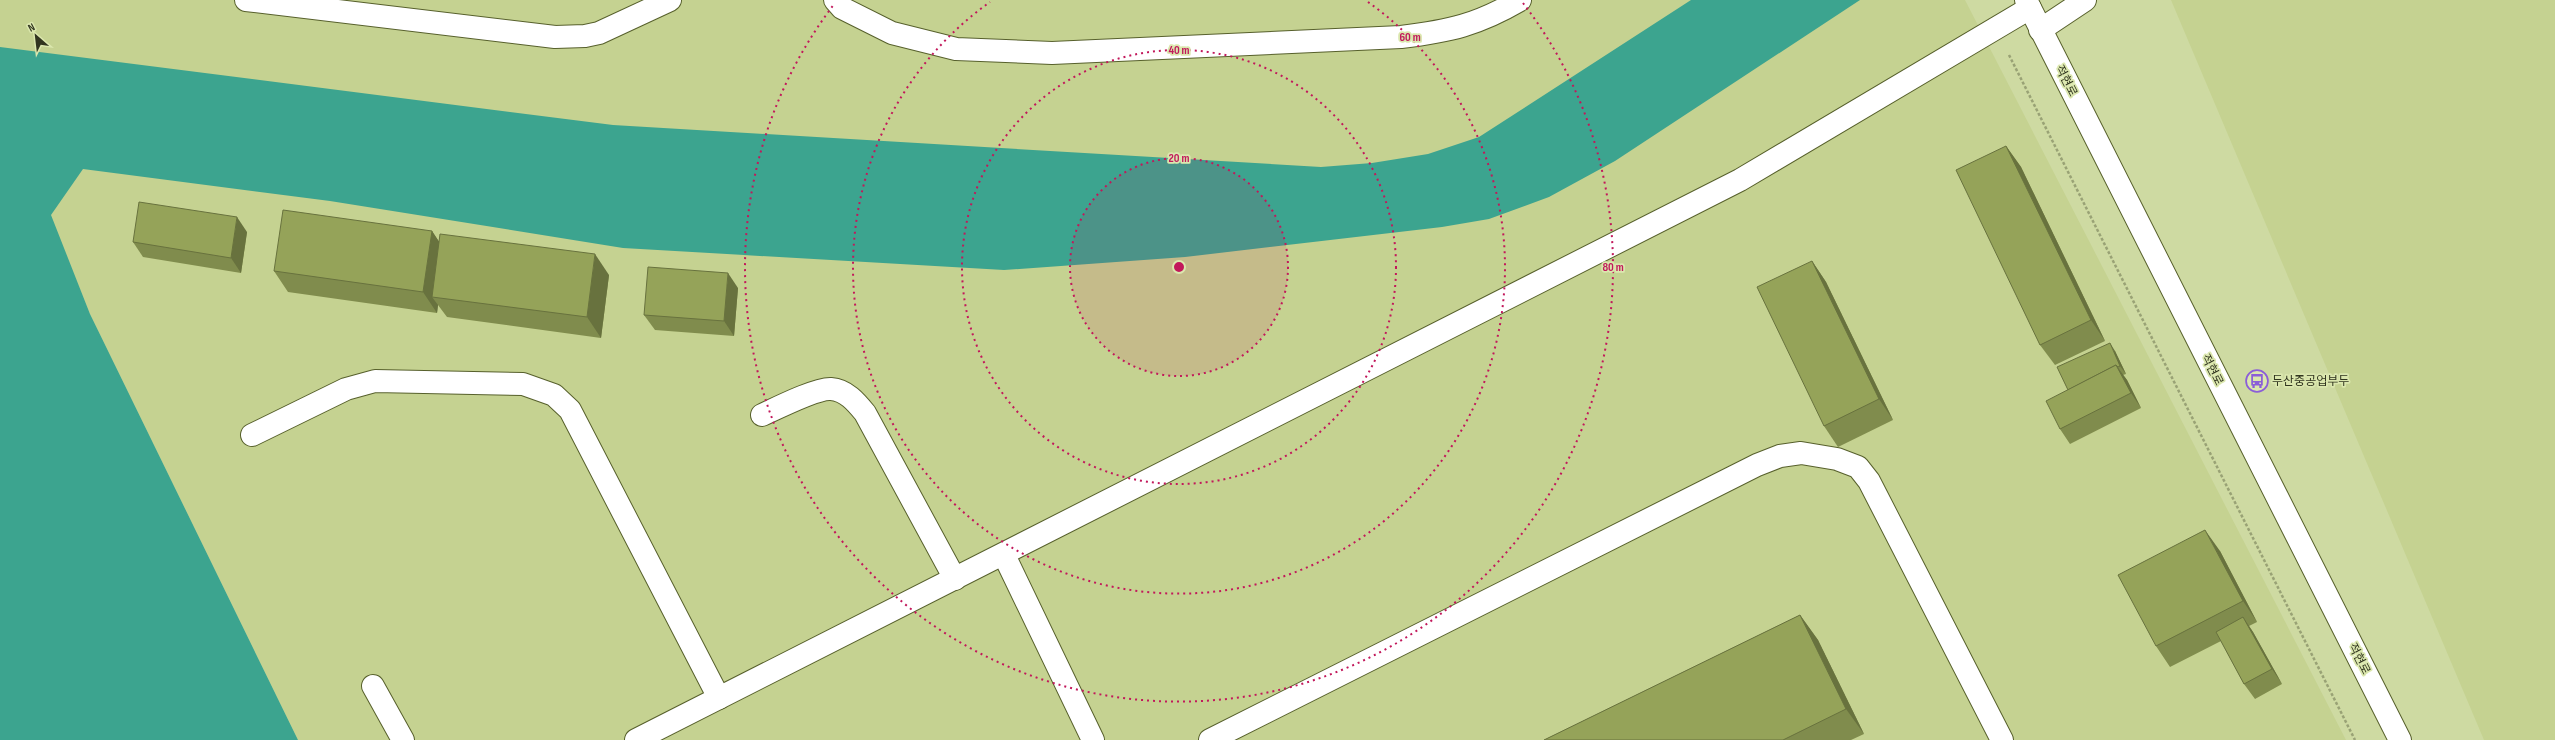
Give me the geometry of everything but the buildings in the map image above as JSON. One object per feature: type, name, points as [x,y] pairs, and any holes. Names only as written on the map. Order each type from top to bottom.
[{"type":"main road","points":[[246,0],[556,37],[585,36],[599,33],[670,0]]},
{"type":"main road","points":[[835,0],[842,8],[892,33],[956,49],[1052,53],[1401,37],[1449,31],[1491,16],[1520,0]]},
{"type":"main road","points":[[2040,30],[2085,0]]},
{"type":"main road","points":[[636,740],[1004,555],[1740,180],[1996,30],[2028,4]]},
{"type":"main road","name":"적현로","points":[[2028,4],[2400,740]]},
{"type":"main road","points":[[252,435],[346,389],[375,382],[523,384],[554,394],[570,410],[719,698]]},
{"type":"main road","points":[[762,415],[810,394],[831,389],[853,398],[865,413],[955,579]]},
{"type":"main road","points":[[1210,740],[1756,466],[1780,456],[1801,453],[1837,459],[1858,467],[1869,481],[2002,740]]},
{"type":"main road","points":[[1004,555],[1093,740]]},
{"type":"main road","points":[[373,686],[403,740]]},
{"type":"path","points":[[1996,30],[2355,740]]},
{"type":"shaded area","points":[[0,0],[1965,0],[2346,740],[298,740],[90,314],[0,92]]},
{"type":"shaded area","points":[[2171,0],[2555,0],[2555,740],[2484,740]]},
{"type":"water","points":[[1691,0],[1860,0],[1615,161],[1549,197],[1489,219],[1442,227],[1185,257],[1004,270],[623,248],[330,201],[83,169],[51,215],[90,314],[298,740],[0,740],[0,47],[613,125],[1321,167],[1372,163],[1428,154],[1479,137]]},
{"type":"place","name":"두산중공업부두","points":[[2257,381]]}]
